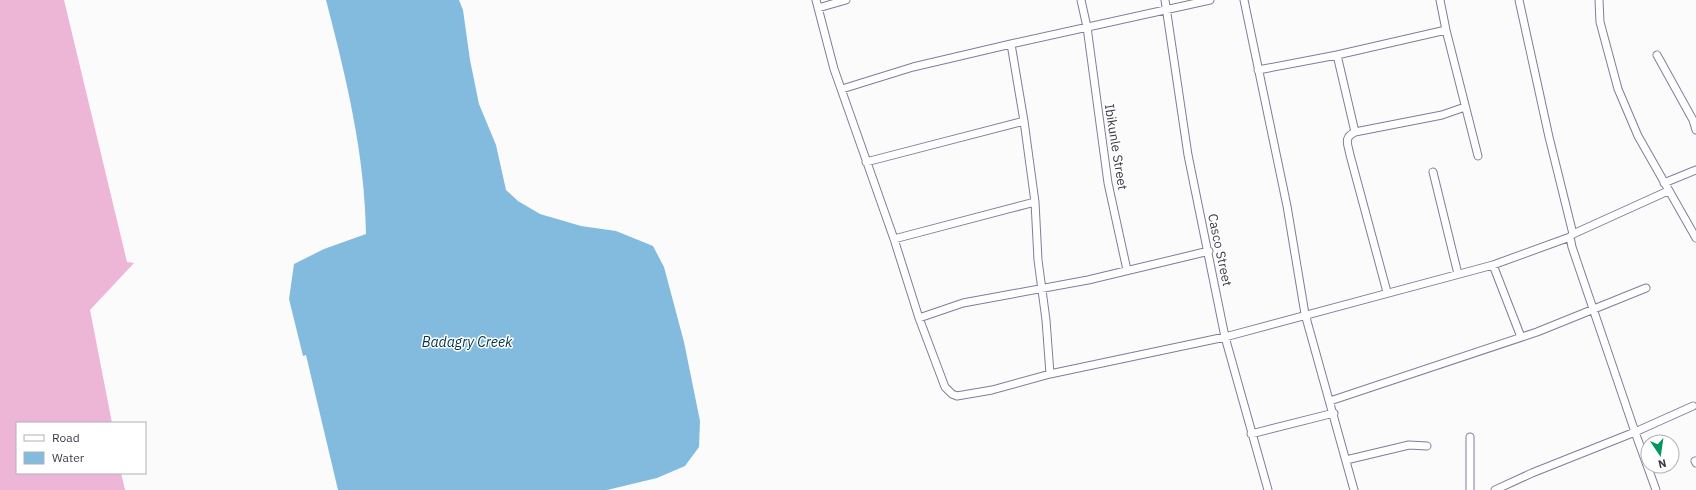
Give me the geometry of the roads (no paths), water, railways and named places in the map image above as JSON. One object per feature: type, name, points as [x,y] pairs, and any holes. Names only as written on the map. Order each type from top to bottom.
[{"type":"street","points":[[816,0],[834,69],[894,239],[919,318],[945,387],[952,394],[957,396],[992,390],[1050,374],[1225,337],[1305,314],[1493,265],[1572,236],[1668,191]]},
{"type":"street","points":[[818,8],[846,0]]},
{"type":"street","name":"Ibikunle Street","points":[[1081,0],[1108,183],[1127,270]]},
{"type":"street","name":"Casco Street","points":[[1165,0],[1188,155],[1209,251],[1225,337],[1251,434],[1268,490]]},
{"type":"street","points":[[842,89],[913,67],[1210,0]]},
{"type":"street","points":[[1244,0],[1287,206],[1305,314],[1334,413],[1354,490]]},
{"type":"street","points":[[1440,0],[1446,30],[1478,156]]},
{"type":"street","points":[[1519,0],[1572,236],[1572,247],[1656,490]]},
{"type":"street","points":[[1599,0],[1600,22],[1618,89],[1638,136],[1696,238]]},
{"type":"street","points":[[1258,70],[1337,55],[1446,30]]},
{"type":"street","points":[[1011,44],[1024,120],[1035,202],[1038,260],[1046,320],[1050,374]]},
{"type":"street","points":[[1337,55],[1355,132]]},
{"type":"street","points":[[1657,55],[1693,120],[1696,130]]},
{"type":"street","points":[[1387,292],[1350,155],[1347,139],[1348,136],[1355,132],[1442,115],[1465,107]]},
{"type":"street","points":[[866,162],[1024,120]]},
{"type":"street","points":[[1664,183],[1696,170]]},
{"type":"street","points":[[1433,172],[1458,274]]},
{"type":"street","points":[[894,239],[1035,202]]},
{"type":"street","points":[[919,318],[963,303],[1042,289],[1209,251]]},
{"type":"street","points":[[1493,265],[1521,337]]},
{"type":"street","points":[[1330,401],[1521,337],[1646,288]]},
{"type":"street","points":[[1495,490],[1547,467],[1635,432],[1693,406]]},
{"type":"street","points":[[1251,434],[1334,413]]},
{"type":"street","points":[[1470,438],[1470,490]]},
{"type":"street","points":[[1346,460],[1409,445],[1427,446]]},
{"type":"water","name":"Badagry Creek","points":[[326,0],[459,0],[463,10],[470,60],[479,104],[496,145],[506,190],[518,201],[540,214],[581,226],[616,231],[653,246],[664,267],[684,342],[700,421],[699,447],[685,466],[657,478],[607,490],[338,490],[306,355],[303,356],[289,299],[294,264],[324,249],[366,234],[365,204],[358,145],[341,58]]}]
